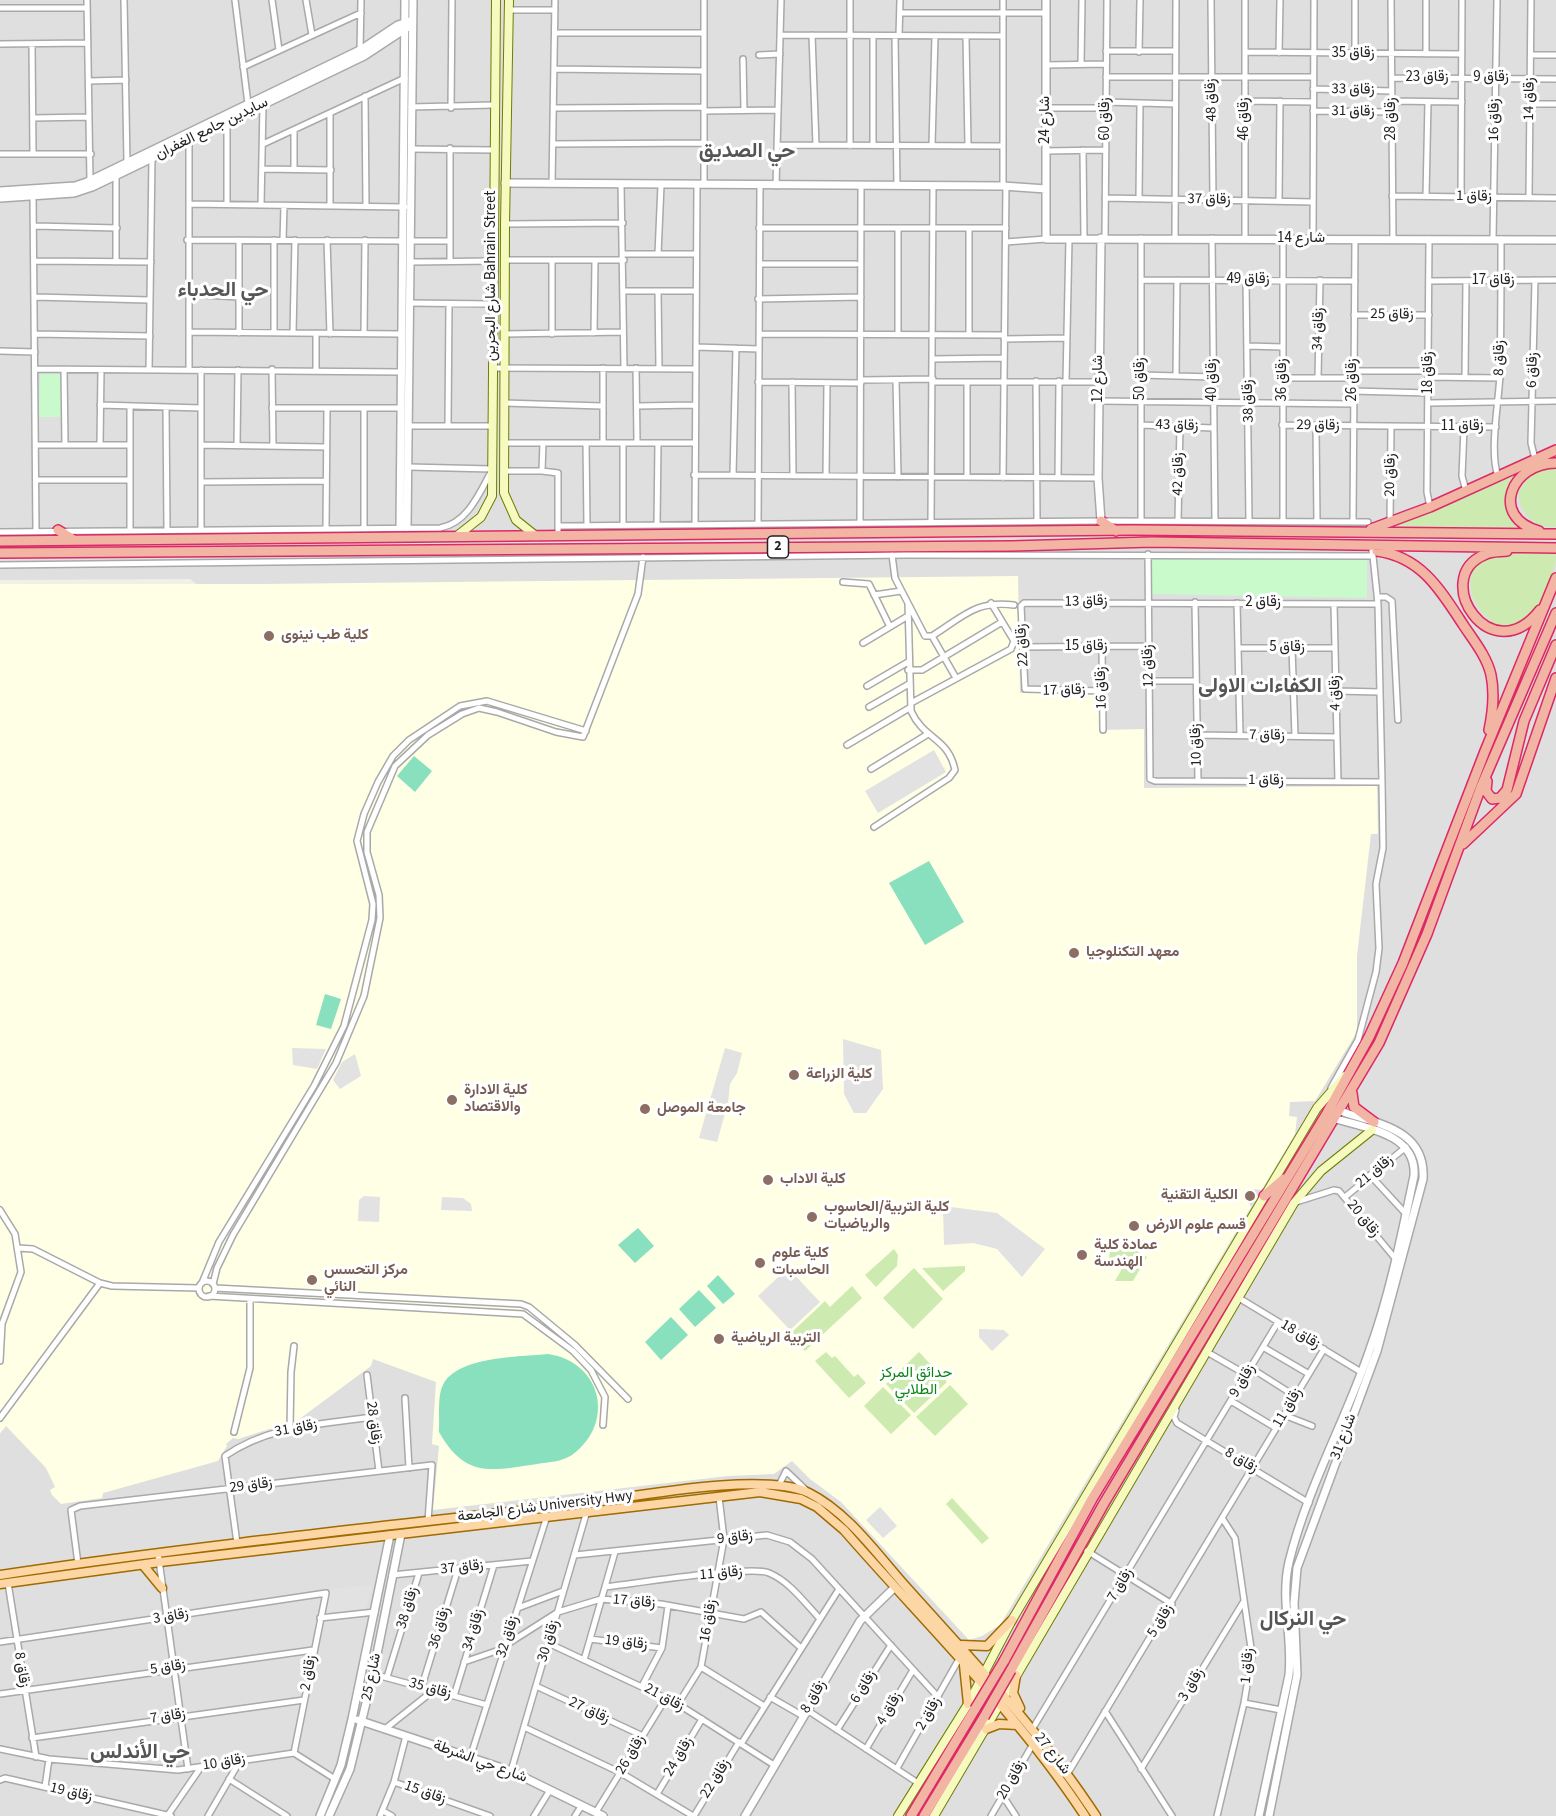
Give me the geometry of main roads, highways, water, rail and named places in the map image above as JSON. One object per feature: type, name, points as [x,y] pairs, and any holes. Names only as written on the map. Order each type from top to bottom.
[{"type":"highway","points":[[1354,527],[1390,523],[1556,450]]},
{"type":"highway","points":[[1554,534],[1538,531],[1523,524],[1512,508],[1510,495],[1516,481],[1527,471],[1541,465],[1556,463]]},
{"type":"highway","points":[[1101,520],[1122,527]]},
{"type":"highway","points":[[1073,521],[1073,532]]},
{"type":"highway","points":[[602,525],[602,536]]},
{"type":"highway","name":"2","points":[[0,540],[256,540],[435,532],[456,536],[558,537],[1073,532],[1122,527],[1261,526],[1554,534]]},
{"type":"highway","points":[[256,528],[256,540]]},
{"type":"highway","points":[[58,531],[72,539]]},
{"type":"highway","points":[[758,535],[758,547]]},
{"type":"highway","points":[[191,552],[192,540]]},
{"type":"highway","points":[[1208,543],[1208,554]]},
{"type":"highway","name":"2","points":[[0,553],[191,552],[439,556],[649,554],[758,547],[1012,550],[1208,543],[1556,548]]},
{"type":"highway","points":[[1336,546],[1398,556],[1429,576],[1484,658],[1490,672],[1494,695],[1493,714],[1485,751]]},
{"type":"highway","points":[[1521,549],[1488,553],[1475,560],[1463,581],[1466,605],[1481,624],[1506,632],[1525,626],[1546,600]]},
{"type":"highway","points":[[911,1816],[971,1707],[1004,1661],[1092,1499],[1289,1176],[1369,1037],[1403,963],[1485,751],[1556,578]]},
{"type":"highway","points":[[924,1816],[1013,1672],[1353,1090],[1396,1008],[1492,761],[1556,613]]},
{"type":"highway","points":[[1492,761],[1486,791],[1490,797],[1498,799],[1507,790],[1524,721],[1556,645]]},
{"type":"highway","points":[[1455,859],[1468,837],[1516,794],[1556,678]]},
{"type":"highway","points":[[1353,1090],[1351,1099],[1354,1107],[1377,1127]]},
{"type":"highway","points":[[1264,1196],[1289,1176]]},
{"type":"highway","points":[[1123,1434],[1141,1419]]},
{"type":"main road","name":"شارع البحرين Bahrain Street","points":[[456,536],[476,523],[492,496],[493,105],[496,0]]},
{"type":"main road","name":"شارع البحرين Bahrain Street","points":[[509,0],[504,493],[511,513],[536,536]]},
{"type":"main road","points":[[495,44],[508,44]]},
{"type":"main road","points":[[898,1816],[971,1707],[980,1682],[1012,1620],[1264,1196],[1329,1092],[1349,1073]]},
{"type":"main road","points":[[936,1815],[1005,1696],[1013,1672],[1087,1551],[1149,1438],[1207,1352],[1239,1298],[1284,1211],[1322,1171],[1377,1127]]},
{"type":"main road","name":"شارع الجامعة University Hwy","points":[[0,1575],[78,1563],[401,1534],[587,1511],[613,1504],[758,1484],[779,1485],[810,1494],[848,1523],[1005,1696]]},
{"type":"main road","name":"شارع الجامعة University Hwy","points":[[4,1584],[143,1565],[159,1557],[237,1543],[428,1521],[770,1492],[789,1495],[811,1504],[844,1530],[1000,1704]]},
{"type":"main road","points":[[143,1565],[162,1588]]},
{"type":"main road","points":[[960,1645],[987,1646],[1012,1620]]},
{"type":"main road","points":[[961,1661],[971,1707]]},
{"type":"main road","points":[[1013,1672],[1015,1700],[1033,1728]]},
{"type":"main road","name":"شارع 27","points":[[1005,1696],[1068,1773],[1096,1816]]},
{"type":"main road","name":"شارع 27","points":[[1000,1704],[1033,1744],[1085,1816]]},
{"type":"main road","points":[[986,1729],[999,1724],[1018,1726]]},
{"type":"place","name":"كلية طب نينوى","points":[[269,636]]},
{"type":"place","name":"معهد التكنلوجيا","points":[[1074,953]]},
{"type":"place","name":"كلية الزراعة","points":[[794,1075]]},
{"type":"place","name":"كلية الادارة والاقتصاد","points":[[452,1100]]},
{"type":"place","name":"جامعة الموصل","points":[[645,1109]]},
{"type":"place","name":"كلية الاداب","points":[[768,1180]]},
{"type":"place","name":"الكلية التقنية","points":[[1250,1196]]},
{"type":"place","name":"كلية التربية/الحاسوب والرياضيات","points":[[812,1217]]},
{"type":"place","name":"قسم علوم الارض","points":[[1134,1226]]},
{"type":"place","name":"عمادة كلية الهندسة","points":[[1082,1255]]},
{"type":"place","name":"كلية علوم الحاسبات","points":[[760,1263]]},
{"type":"place","name":"مركز التحسس النائي","points":[[312,1280]]},
{"type":"place","name":"التربية الرياضية","points":[[719,1339]]},
{"type":"district","name":"حي الصديق","points":[[747,152]]},
{"type":"district","name":"حي الحدباء","points":[[223,291]]},
{"type":"district","name":"الكفاءات الاولى","points":[[1260,687]]},
{"type":"district","name":"حي النركال","points":[[1303,1620]]},
{"type":"district","name":"حي الأندلس","points":[[140,1753]]},
{"type":"park label","name":"حدائق المركز الطلابي","points":[[916,1382]]}]
